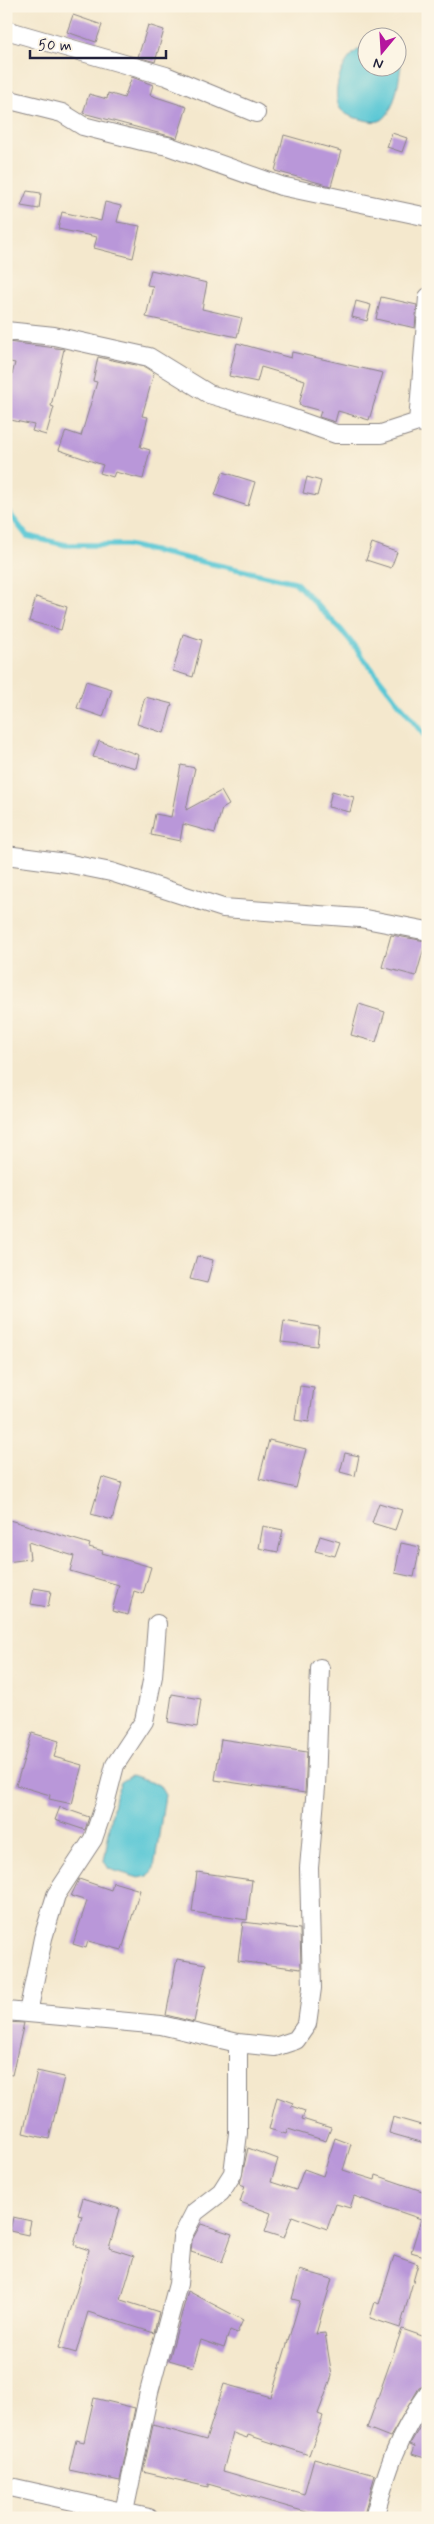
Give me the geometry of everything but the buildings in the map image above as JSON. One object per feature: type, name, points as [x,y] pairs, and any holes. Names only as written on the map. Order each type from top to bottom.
[{"type":"street","points":[[6,30],[166,76],[256,113]]},
{"type":"street","points":[[6,99],[62,113],[83,126],[168,146],[281,186],[428,217]]},
{"type":"street","points":[[6,331],[54,336],[149,357],[209,394],[285,416],[336,434],[381,434],[423,423],[428,297]]},
{"type":"street","points":[[6,855],[66,863],[111,872],[223,908],[360,918],[428,931]]},
{"type":"street","points":[[28,2013],[42,1938],[56,1895],[93,1839],[105,1804],[115,1764],[144,1721],[152,1676],[157,1624]]},
{"type":"street","points":[[6,2011],[161,2025],[238,2043],[275,2047],[296,2040],[307,2024],[312,1988],[309,1868],[316,1787],[320,1668]]},
{"type":"street","points":[[124,2512],[150,2392],[178,2284],[182,2237],[195,2212],[221,2192],[234,2173],[238,2133],[238,2043]]},
{"type":"street","points":[[374,2518],[387,2470],[410,2419],[428,2394]]},
{"type":"street","points":[[6,2486],[149,2518]]},
{"type":"water","points":[[356,52],[356,78],[399,78],[392,106],[384,118],[379,121],[356,118],[345,113],[339,107],[337,88],[339,78],[352,54]]},
{"type":"water","points":[[131,1776],[159,1785],[165,1795],[154,1868],[148,1876],[139,1878],[109,1869],[104,1861],[115,1796],[121,1782]]},
{"type":"waterway","points":[[6,509],[27,536],[66,545],[126,545],[295,582],[342,631],[428,740]]}]
